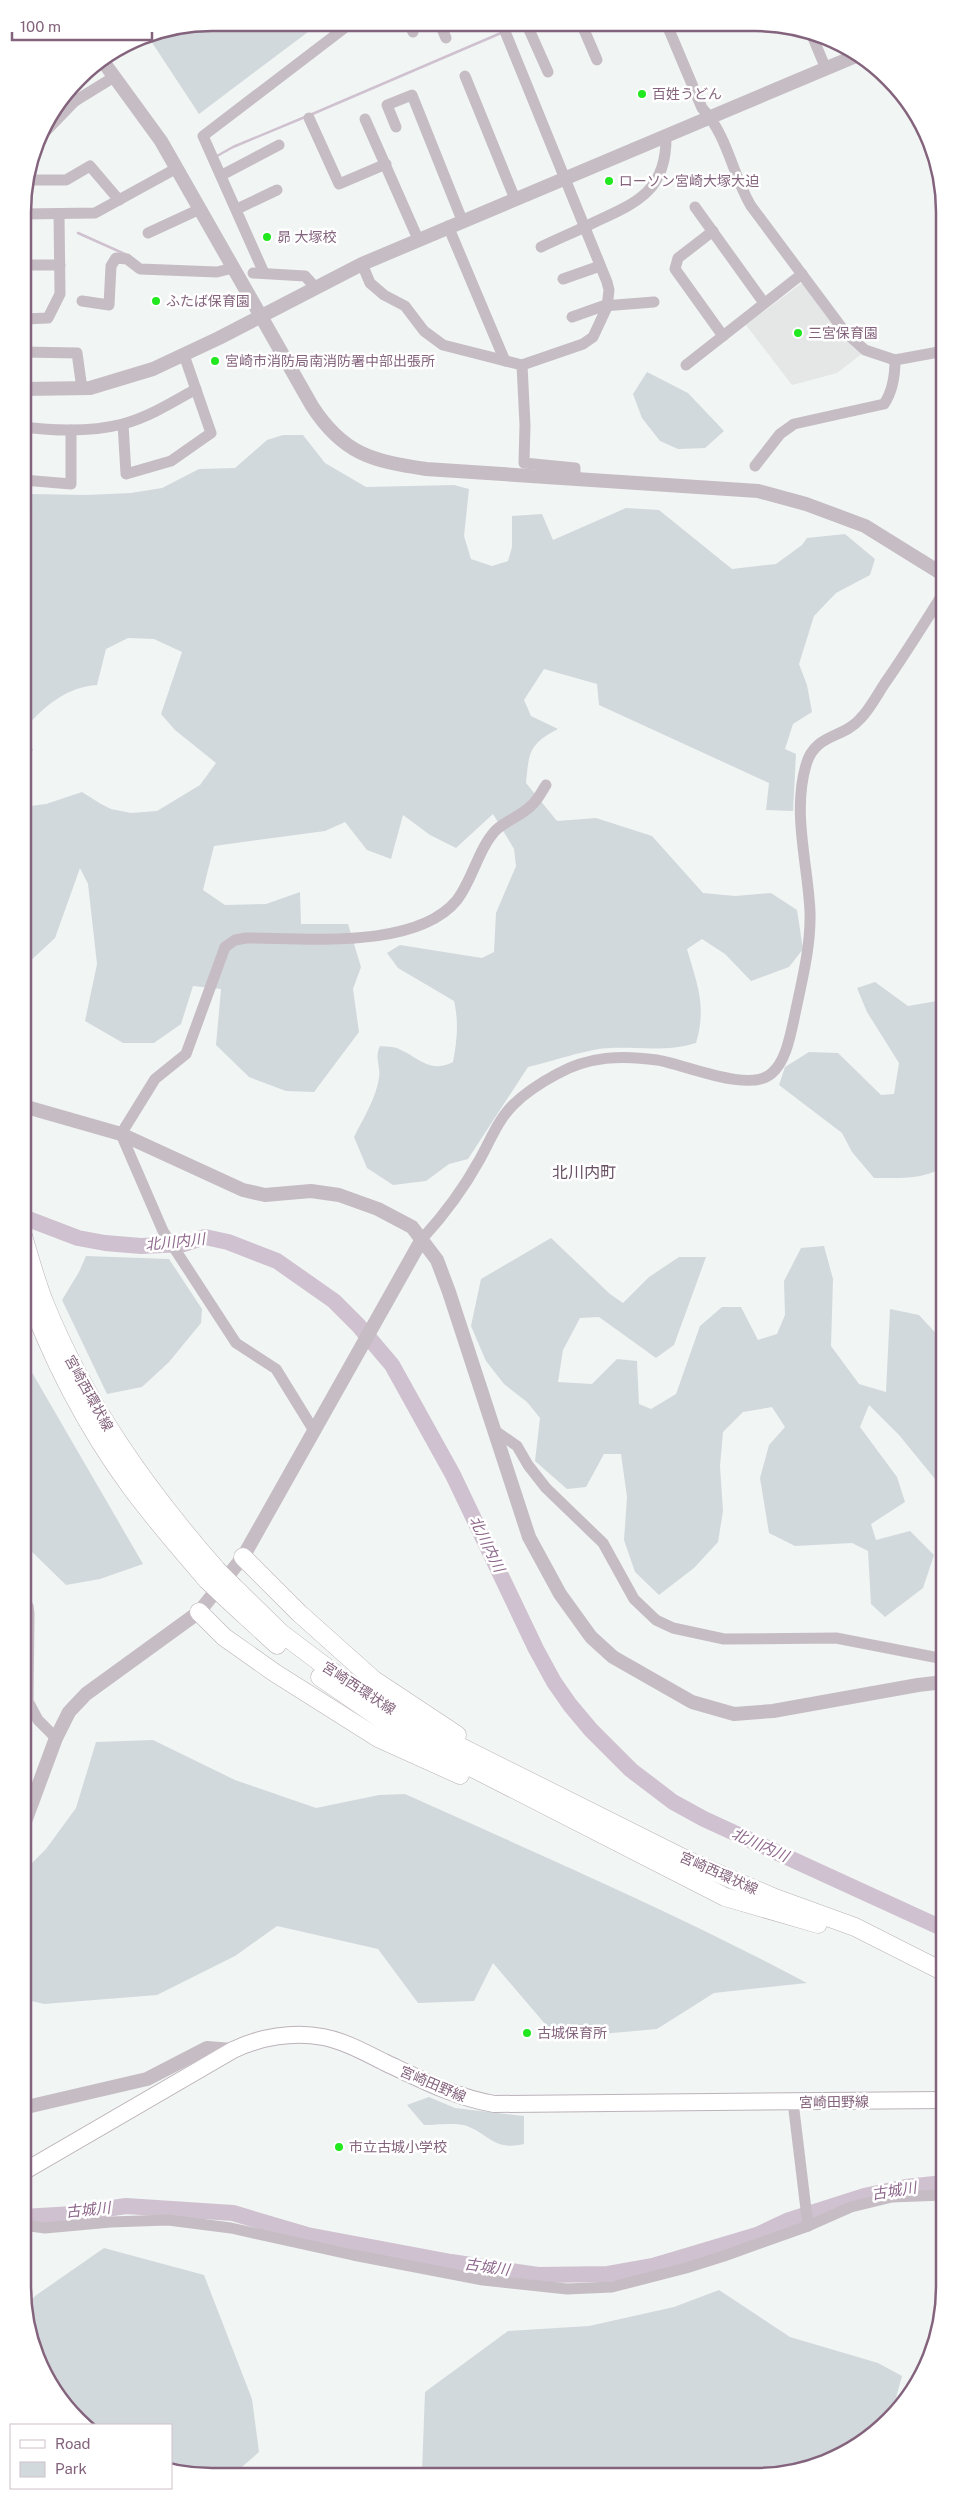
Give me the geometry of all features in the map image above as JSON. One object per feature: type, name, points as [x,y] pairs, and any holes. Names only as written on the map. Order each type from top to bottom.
[{"type":"main road","name":"宮崎西環状線","points":[[31,1262],[44,1303],[69,1358],[99,1413],[141,1478],[212,1575]]},
{"type":"main road","name":"宮崎西環状線","points":[[31,1300],[56,1363],[86,1420],[131,1488],[275,1643],[343,1695],[394,1728],[725,1896],[777,1913],[877,1939]]},
{"type":"main road","points":[[243,1557],[298,1613],[374,1680],[465,1740],[474,1755]]},
{"type":"main road","name":"宮崎西環状線","points":[[230,1593],[338,1676],[409,1721],[689,1861],[775,1898],[855,1927],[936,1968]]},
{"type":"main road","points":[[199,1612],[224,1637],[275,1673],[378,1738],[476,1783],[509,1788]]},
{"type":"main road","name":"宮崎田野線","points":[[31,2167],[233,2050],[266,2039],[301,2034],[324,2037],[354,2047],[446,2092],[471,2100],[494,2104],[936,2100]]},
{"type":"street","points":[[315,287],[305,276],[258,273],[237,209],[204,136],[341,31]]},
{"type":"street","points":[[443,31],[446,38]]},
{"type":"street","points":[[362,264],[370,283],[384,295],[405,306],[424,331],[443,345],[522,365],[583,344],[593,337],[607,307],[609,290],[505,31]]},
{"type":"street","points":[[530,31],[548,72]]},
{"type":"street","points":[[585,31],[597,60]]},
{"type":"street","points":[[670,31],[702,108],[710,117],[728,150],[744,194],[854,342],[865,350],[895,360],[936,352]]},
{"type":"street","points":[[815,42],[826,69]]},
{"type":"street","points":[[31,389],[82,389],[121,380],[153,369],[315,287],[418,239],[850,58]]},
{"type":"street","points":[[106,66],[141,112],[177,168],[259,316],[324,424],[336,438],[358,452],[378,461],[426,469],[575,480],[734,488],[783,497],[865,526],[936,570]]},
{"type":"street","points":[[465,76],[515,199]]},
{"type":"street","points":[[72,98],[114,77]]},
{"type":"street","points":[[396,128],[387,105],[412,95],[462,220]]},
{"type":"street","points":[[309,118],[339,184],[386,164]]},
{"type":"street","points":[[365,119],[418,239]]},
{"type":"street","points":[[541,247],[634,205],[647,193],[659,174],[666,148],[666,136]]},
{"type":"street","points":[[222,175],[279,145]]},
{"type":"street","points":[[34,180],[66,180],[90,166],[118,200]]},
{"type":"street","points":[[31,214],[95,213],[177,168]]},
{"type":"street","points":[[237,209],[277,190]]},
{"type":"street","points":[[695,207],[764,304]]},
{"type":"street","points":[[148,233],[200,209]]},
{"type":"street","points":[[31,319],[48,318],[60,294],[59,214]]},
{"type":"street","points":[[448,226],[505,361]]},
{"type":"street","points":[[713,232],[678,258],[674,269],[723,336]]},
{"type":"street","points":[[82,301],[109,305],[111,266],[116,258],[128,259],[140,269],[217,272],[233,268]]},
{"type":"street","points":[[31,265],[60,265]]},
{"type":"street","points":[[563,280],[600,266]]},
{"type":"street","points":[[686,365],[802,274]]},
{"type":"street","points":[[572,317],[607,307],[654,302]]},
{"type":"street","points":[[31,352],[77,353],[82,389]]},
{"type":"street","points":[[123,424],[126,474],[171,461],[211,433],[184,354]]},
{"type":"street","points":[[755,466],[780,434],[794,424],[884,404],[888,398],[895,374],[895,360]]},
{"type":"street","points":[[522,365],[525,424],[524,463],[575,468],[575,480]]},
{"type":"street","points":[[31,428],[71,430],[123,424],[160,409],[196,389]]},
{"type":"street","points":[[31,481],[72,484],[71,430]]},
{"type":"street","points":[[31,1805],[56,1738],[69,1712],[86,1694],[199,1612],[243,1557],[374,1321],[422,1239],[444,1215],[479,1161],[499,1122],[512,1106],[533,1088],[578,1063],[600,1058],[658,1060],[727,1079],[741,1080],[768,1076],[776,1069],[788,1042],[805,968],[808,944],[810,914],[802,845],[802,782],[809,756],[814,747],[860,720],[901,662],[936,605]]},
{"type":"street","points":[[121,1134],[155,1079],[186,1054],[225,947],[235,940],[246,938],[352,938],[400,933],[415,928],[455,902],[468,885],[496,830],[534,804],[546,785]]},
{"type":"street","points":[[31,1108],[121,1134],[243,1190],[265,1195],[311,1191],[347,1198],[378,1209],[412,1227],[436,1260],[449,1292],[524,1524],[560,1594],[591,1637],[613,1657],[648,1679],[692,1702],[734,1714],[773,1711],[936,1683]]},
{"type":"street","points":[[121,1134],[163,1231],[236,1343],[276,1369],[313,1430]]},
{"type":"street","points":[[494,1430],[517,1446],[528,1465],[546,1488],[603,1543],[634,1598],[656,1620],[673,1628],[724,1639],[836,1638],[936,1657]]},
{"type":"street","points":[[31,1707],[38,1720],[56,1738]]},
{"type":"street","points":[[31,2106],[147,2079],[207,2048],[233,2050]]},
{"type":"street","points":[[793,2102],[808,2226]]},
{"type":"street","points":[[31,2226],[45,2228],[111,2222],[168,2220],[232,2228],[353,2255],[483,2280],[567,2290],[612,2287],[686,2268],[808,2226],[851,2207],[892,2197],[936,2195]]},
{"type":"shaded area","name":"三宮保育園","points":[[803,282],[863,353],[837,373],[792,385],[746,325]]},
{"type":"green space","points":[[212,31],[308,32],[199,114],[152,42],[165,37]]},
{"type":"green space","points":[[647,372],[688,393],[724,431],[705,448],[678,449],[660,441],[642,418],[633,394]]},
{"type":"green space","points":[[283,435],[303,435],[325,463],[366,487],[454,485],[469,489],[464,536],[471,559],[492,566],[508,561],[512,547],[512,516],[542,514],[553,540],[626,508],[659,510],[732,569],[776,564],[802,545],[807,538],[845,534],[875,559],[870,575],[836,593],[814,616],[799,664],[807,685],[812,712],[793,724],[785,749],[796,754],[793,811],[766,810],[769,783],[599,705],[597,684],[544,669],[524,700],[531,716],[558,729],[541,739],[532,750],[526,783],[557,821],[596,818],[652,836],[703,893],[735,896],[771,893],[797,910],[803,949],[789,967],[751,981],[725,954],[702,939],[687,949],[701,1006],[701,1018],[696,1043],[664,1048],[602,1049],[528,1067],[468,1159],[449,1164],[426,1181],[393,1185],[367,1168],[354,1137],[369,1108],[377,1086],[379,1074],[378,1050],[380,1046],[397,1048],[431,1066],[445,1065],[453,1062],[456,1047],[457,1016],[454,1001],[398,968],[387,953],[400,945],[482,958],[494,952],[496,913],[516,866],[514,849],[493,814],[456,848],[430,835],[403,815],[391,859],[367,850],[345,822],[325,831],[214,846],[203,890],[225,905],[266,904],[300,892],[301,924],[348,924],[361,967],[353,989],[359,1032],[314,1092],[286,1091],[249,1077],[216,1045],[221,989],[193,986],[181,1024],[154,1043],[123,1043],[85,1021],[97,964],[88,884],[80,868],[55,938],[31,960],[31,806],[46,804],[82,792],[111,809],[131,813],[157,811],[200,785],[216,763],[175,730],[161,714],[182,652],[154,639],[128,638],[106,649],[97,685],[76,689],[58,698],[31,722],[31,494],[86,495],[131,493],[162,488],[199,469],[235,468],[267,440]]},
{"type":"green space","points":[[875,982],[908,1006],[936,1001],[936,1171],[920,1176],[874,1178],[852,1152],[842,1133],[779,1085],[785,1067],[809,1052],[838,1053],[881,1095],[894,1094],[899,1063],[867,1012],[857,988]]},
{"type":"green space","points":[[551,1238],[610,1294],[623,1303],[649,1277],[679,1257],[706,1257],[674,1345],[656,1358],[599,1317],[580,1318],[563,1350],[558,1382],[592,1384],[617,1359],[637,1361],[639,1404],[651,1409],[676,1394],[700,1326],[722,1307],[741,1307],[758,1340],[777,1334],[785,1315],[784,1281],[801,1248],[824,1246],[833,1279],[831,1346],[859,1384],[886,1392],[890,1309],[919,1315],[936,1333],[936,1480],[899,1435],[869,1405],[860,1427],[897,1477],[905,1502],[871,1524],[876,1540],[910,1531],[934,1555],[923,1588],[885,1617],[871,1604],[868,1551],[852,1543],[795,1546],[769,1533],[760,1478],[769,1445],[785,1427],[772,1407],[743,1412],[723,1432],[720,1466],[723,1511],[718,1542],[694,1568],[659,1595],[635,1572],[624,1540],[627,1497],[621,1454],[604,1454],[586,1487],[567,1489],[535,1461],[540,1418],[527,1402],[504,1384],[486,1361],[471,1326],[481,1279]]},
{"type":"green space","points":[[86,1256],[169,1259],[202,1309],[201,1323],[169,1362],[142,1387],[107,1394],[62,1300],[79,1272]]},
{"type":"green space","points":[[31,1371],[143,1564],[100,1579],[66,1585],[31,1551]]},
{"type":"green space","points":[[153,1740],[235,1780],[316,1808],[379,1795],[405,1794],[658,1909],[807,1983],[714,1993],[657,2029],[557,2038],[493,1963],[474,2001],[418,2003],[378,1949],[277,1926],[235,1956],[157,1995],[44,2004],[31,2001],[31,1864],[46,1849],[76,1808],[96,1742]]},
{"type":"green space","points":[[429,2097],[455,2108],[524,2116],[524,2144],[514,2146],[499,2144],[462,2125],[424,2125],[407,2105]]},
{"type":"green space","points":[[104,2248],[204,2275],[252,2399],[259,2452],[241,2468],[212,2468],[172,2463],[172,2424],[94,2424],[69,2397],[50,2367],[37,2334],[32,2299]]},
{"type":"green space","points":[[719,2290],[790,2337],[878,2363],[902,2376],[895,2401],[874,2423],[845,2444],[802,2462],[778,2466],[755,2468],[422,2468],[425,2392],[508,2331],[589,2326],[674,2307]]},
{"type":"waterway","points":[[310,115],[501,33]]},
{"type":"waterway","points":[[217,156],[233,147],[305,117]]},
{"type":"waterway","points":[[78,233],[127,255]]},
{"type":"waterway","name":"北川内川","points":[[31,1220],[78,1238],[105,1243],[141,1246],[184,1244],[205,1237],[228,1242],[277,1261],[334,1301],[358,1325],[392,1365],[453,1475],[536,1649],[554,1682],[591,1730],[631,1770],[673,1802],[704,1819],[936,1925]]},
{"type":"waterway","name":"古城川","points":[[31,2217],[73,2214],[126,2206],[233,2213],[307,2235],[451,2262],[538,2275],[608,2274],[653,2266],[757,2235],[789,2220],[864,2196],[906,2187],[936,2184]]},
{"type":"place","name":"百姓うどん","points":[[642,94]]},
{"type":"place","name":"ローソン宮崎大塚大迫","points":[[609,181]]},
{"type":"place","name":"昴 大塚校","points":[[267,237]]},
{"type":"place","name":"ふたば保育園","points":[[156,301]]},
{"type":"place","name":"三宮保育園","points":[[798,333]]},
{"type":"place","name":"宮崎市消防局南消防署中部出張所","points":[[215,361]]},
{"type":"place","name":"古城保育所","points":[[527,2033]]},
{"type":"place","name":"市立古城小学校","points":[[339,2147]]},
{"type":"district","name":"北川内町","points":[[584,1172]]}]
